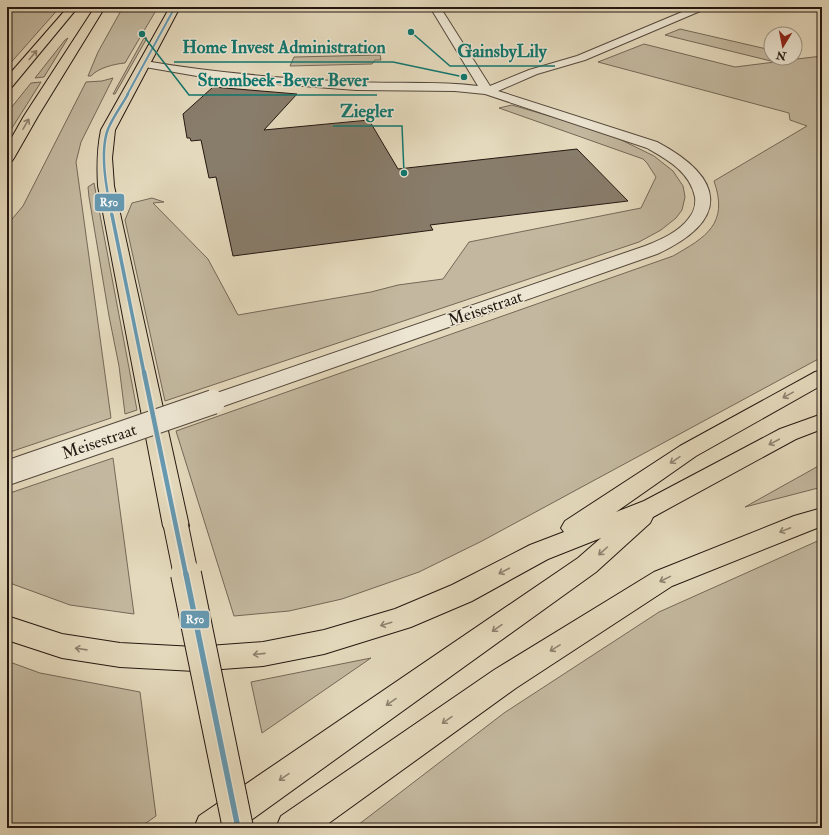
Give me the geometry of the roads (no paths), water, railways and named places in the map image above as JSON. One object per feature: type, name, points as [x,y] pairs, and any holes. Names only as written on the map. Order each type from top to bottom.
[{"type":"main road","points":[[7,85],[73,7]]},
{"type":"main road","points":[[7,158],[31,116],[100,7]]},
{"type":"main road","points":[[90,23],[111,7]]},
{"type":"main road","points":[[175,7],[146,74],[108,130],[105,144],[104,162],[106,186],[238,828]]},
{"type":"main road","points":[[7,628],[62,646],[120,655],[195,659],[263,654],[324,642],[400,619],[462,593],[538,552],[688,451],[822,376]]},
{"type":"main road","points":[[538,552],[652,507],[788,434],[822,421]]},
{"type":"main road","points":[[210,828],[587,565],[652,507]]},
{"type":"main road","points":[[293,828],[505,680],[663,579],[803,523],[822,517]]},
{"type":"street","points":[[435,7],[487,90]]},
{"type":"street","points":[[146,74],[219,76],[357,86],[464,88],[487,90],[533,72],[581,58],[702,7]]},
{"type":"street","points":[[146,74],[219,76]]},
{"type":"street","name":"Meisestraat","points":[[7,473],[651,250],[676,238],[687,230],[698,217],[701,211],[703,199],[699,185],[689,170],[667,153],[634,138],[487,90]]},
{"type":"place","name":"GainsbyLily","points":[[411,32]]},
{"type":"place","name":"Strombeek-Bever Bever","points":[[142,34]]},
{"type":"place","name":"Home Invest Administration","points":[[464,77]]},
{"type":"place","name":"Ziegler","points":[[404,173]]}]
